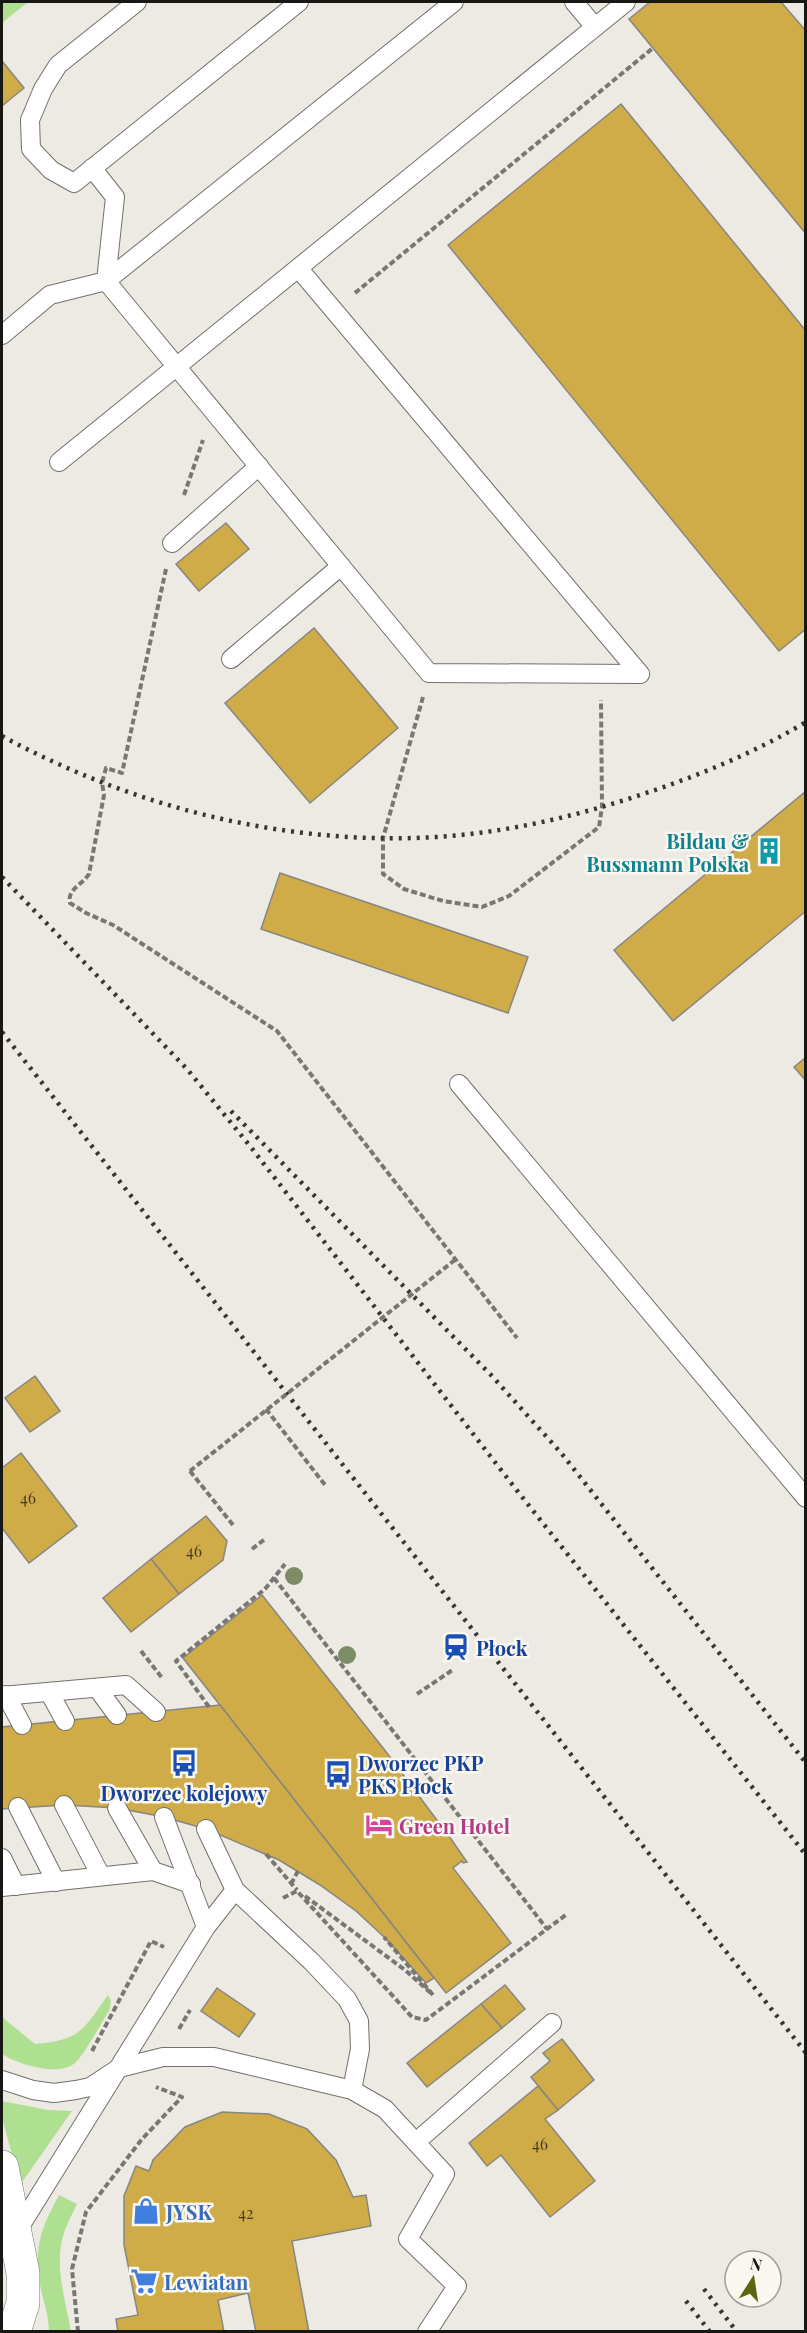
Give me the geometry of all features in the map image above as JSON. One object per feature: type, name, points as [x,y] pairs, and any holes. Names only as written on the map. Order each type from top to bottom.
[{"type":"street","points":[[2,2167],[16,2233],[23,2283],[23,2303],[14,2331]]},
{"type":"lane","points":[[137,2],[58,65],[43,89],[30,120],[31,149],[51,170],[74,183],[299,2]]},
{"type":"lane","points":[[2,335],[50,295],[106,281],[454,2]]},
{"type":"lane","points":[[574,2],[595,27]]},
{"type":"lane","points":[[59,462],[626,2]]},
{"type":"lane","points":[[92,168],[115,197],[106,281],[429,673],[640,674],[299,269]]},
{"type":"lane","points":[[172,543],[259,466]]},
{"type":"lane","points":[[231,659],[341,566]]},
{"type":"lane","points":[[459,1084],[806,1498]]},
{"type":"lane","points":[[22,1725],[4,1695],[126,1685],[156,1712]]},
{"type":"lane","points":[[97,1688],[117,1715]]},
{"type":"lane","points":[[49,1692],[65,1720]]},
{"type":"lane","points":[[63,1805],[101,1876]]},
{"type":"lane","points":[[18,1807],[56,1882]]},
{"type":"lane","points":[[117,1809],[153,1871]]},
{"type":"lane","points":[[164,1817],[206,1927]]},
{"type":"lane","points":[[206,1829],[235,1890],[312,1962],[347,1999],[359,2022],[360,2049],[352,2090]]},
{"type":"lane","points":[[2,1858],[9,1887],[153,1871],[191,1884]]},
{"type":"lane","points":[[16,2233],[206,1927],[235,1890]]},
{"type":"lane","points":[[416,2142],[552,2023]]},
{"type":"lane","points":[[2,2080],[33,2090],[54,2093],[90,2087],[119,2068],[163,2057],[214,2057],[352,2090],[386,2109],[445,2174],[408,2239],[457,2286],[427,2331]]},
{"type":"path","points":[[334,311],[653,48]]},
{"type":"path","points":[[213,410],[179,509],[122,772],[106,768],[102,783],[104,795],[89,874],[84,882],[71,891],[70,903],[113,925],[278,1031],[517,1338]]},
{"type":"path","points":[[429,673],[382,838],[383,874],[404,890],[443,902],[482,907],[509,896],[599,827],[602,807],[600,674]]},
{"type":"path","points":[[233,1525],[190,1471],[456,1259]]},
{"type":"path","points":[[266,1409],[325,1485]]},
{"type":"path","points":[[252,1549],[265,1539]]},
{"type":"path","points":[[209,1707],[176,1661],[265,1589],[285,1564]]},
{"type":"path","points":[[274,1578],[547,1929]]},
{"type":"path","points":[[417,1694],[454,1669]]},
{"type":"path","points":[[266,1854],[412,2017],[426,2020],[567,1914]]},
{"type":"path","points":[[291,1884],[298,1871]]},
{"type":"path","points":[[257,1912],[297,1890]]},
{"type":"path","points":[[297,1890],[405,1970],[433,1995],[384,1937]]},
{"type":"path","points":[[78,2331],[72,2269],[86,2211],[142,2139],[182,2097],[147,2084]]},
{"type":"green space","points":[[2,2],[28,2],[2,23]]},
{"type":"green space","points":[[108,1995],[111,2001],[109,2011],[85,2051],[69,2067],[39,2068],[18,2062],[2,2054],[2,2017],[35,2044],[62,2040],[72,2036],[86,2025]]},
{"type":"green space","points":[[2,2101],[48,2110],[72,2111],[20,2185],[2,2117]]},
{"type":"green space","points":[[59,2195],[77,2204],[65,2230],[60,2255],[61,2280],[71,2331],[49,2331],[39,2276],[40,2240]]},
{"type":"building","points":[[650,2],[781,2],[806,31],[806,234],[629,19]]},
{"type":"building","points":[[2,61],[24,88],[2,106]]},
{"type":"building","points":[[621,104],[806,331],[806,629],[779,651],[448,245]]},
{"type":"building","points":[[226,523],[249,549],[199,591],[176,564]]},
{"type":"building","points":[[314,628],[398,728],[310,803],[225,703]]},
{"type":"building","name":"Bildau & Bussmann Polska","points":[[806,791],[806,911],[673,1021],[614,950]]},
{"type":"building","points":[[280,873],[528,957],[508,1013],[261,929]]},
{"type":"building","points":[[806,1057],[806,1081],[794,1067]]},
{"type":"building","points":[[35,1376],[60,1411],[30,1432],[5,1398]]},
{"type":"building","points":[[21,1453],[77,1526],[29,1563],[2,1528],[2,1468]]},
{"type":"building","points":[[206,1516],[227,1541],[223,1560],[179,1594],[151,1559]]},
{"type":"building","points":[[151,1559],[179,1594],[131,1632],[103,1598]]},
{"type":"building","name":"Dworzec PKP PKS Płock","points":[[262,1595],[387,1753],[451,1839],[467,1862],[462,1861],[453,1868],[511,1943],[446,1993],[183,1658]]},
{"type":"building","points":[[220,1705],[434,1978],[426,1983],[384,1937],[356,1911],[320,1885],[279,1860],[206,1829],[164,1817],[117,1808],[64,1805],[2,1809],[2,1727]]},
{"type":"building","points":[[505,1985],[525,2009],[502,2028],[481,2004]]},
{"type":"building","points":[[217,1988],[255,2014],[239,2037],[201,2011]]},
{"type":"building","points":[[481,2004],[502,2028],[427,2087],[407,2063]]},
{"type":"building","points":[[562,2039],[594,2080],[558,2110],[531,2077],[550,2061],[543,2053]]},
{"type":"building","points":[[538,2086],[558,2110],[545,2119],[595,2181],[550,2217],[501,2155],[487,2166],[469,2143]]},
{"type":"building","points":[[222,2112],[269,2114],[307,2129],[336,2160],[353,2197],[366,2195],[371,2226],[292,2241],[309,2332],[256,2332],[248,2293],[218,2300],[224,2332],[118,2332],[116,2319],[138,2315],[124,2245],[124,2196],[136,2166],[149,2171],[153,2160],[185,2127]]},
{"type":"railway","points":[[2,736],[99,781],[201,814],[307,833],[360,838],[414,838],[500,830],[557,819],[613,804],[725,763],[806,722]]},
{"type":"railway","points":[[2,877],[187,1069],[250,1146],[515,1488],[806,1855]]},
{"type":"railway","points":[[2,1032],[806,2053]]},
{"type":"railway","points":[[231,1111],[492,1376],[562,1454],[806,1763]]},
{"type":"railway","points":[[704,2289],[737,2332]]},
{"type":"railway","points":[[686,2301],[710,2332]]},
{"type":"place","name":"Bildau & Bussmann Polska","points":[[769,851]]},
{"type":"place","name":"Płock","points":[[456,1647]]},
{"type":"place","name":"Dworzec kolejowy","points":[[184,1763]]},
{"type":"place","name":"Dworzec PKP PKS Płock","points":[[338,1774]]},
{"type":"place","name":"Green Hotel","points":[[379,1825]]},
{"type":"place","name":"JYSK","points":[[146,2211]]},
{"type":"place","name":"Lewiatan","points":[[144,2281]]}]
